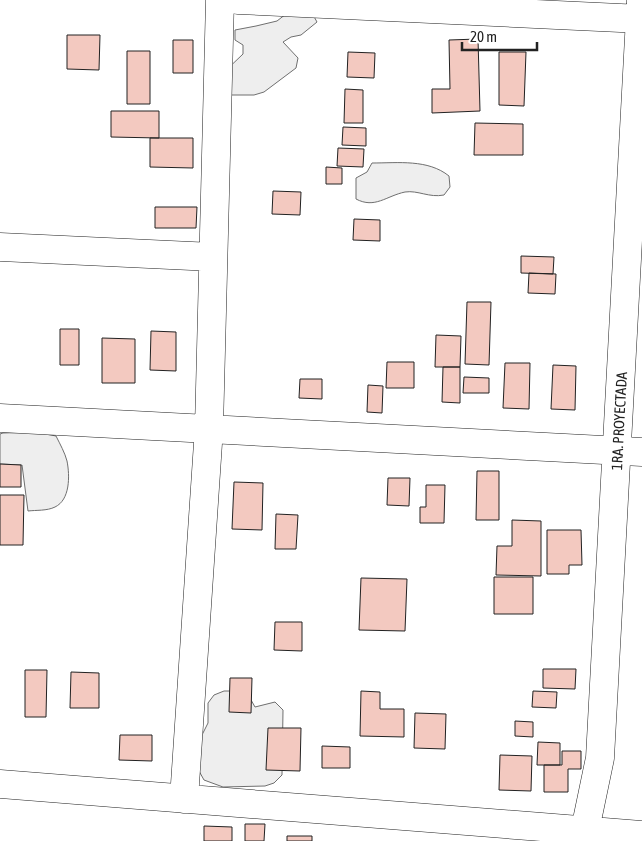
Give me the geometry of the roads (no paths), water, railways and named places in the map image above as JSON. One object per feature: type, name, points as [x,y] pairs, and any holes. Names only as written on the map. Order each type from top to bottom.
[{"type":"street","points":[[184,799],[209,428],[220,0]]},
{"type":"street","points":[[238,0],[641,13]]},
{"type":"street","name":"1RA. PROYECTADA","points":[[584,836],[600,758],[630,451],[641,13]]},
{"type":"street","points":[[0,247],[213,257]]},
{"type":"street","points":[[0,418],[630,451]]},
{"type":"street","points":[[0,784],[584,836],[642,835]]}]
